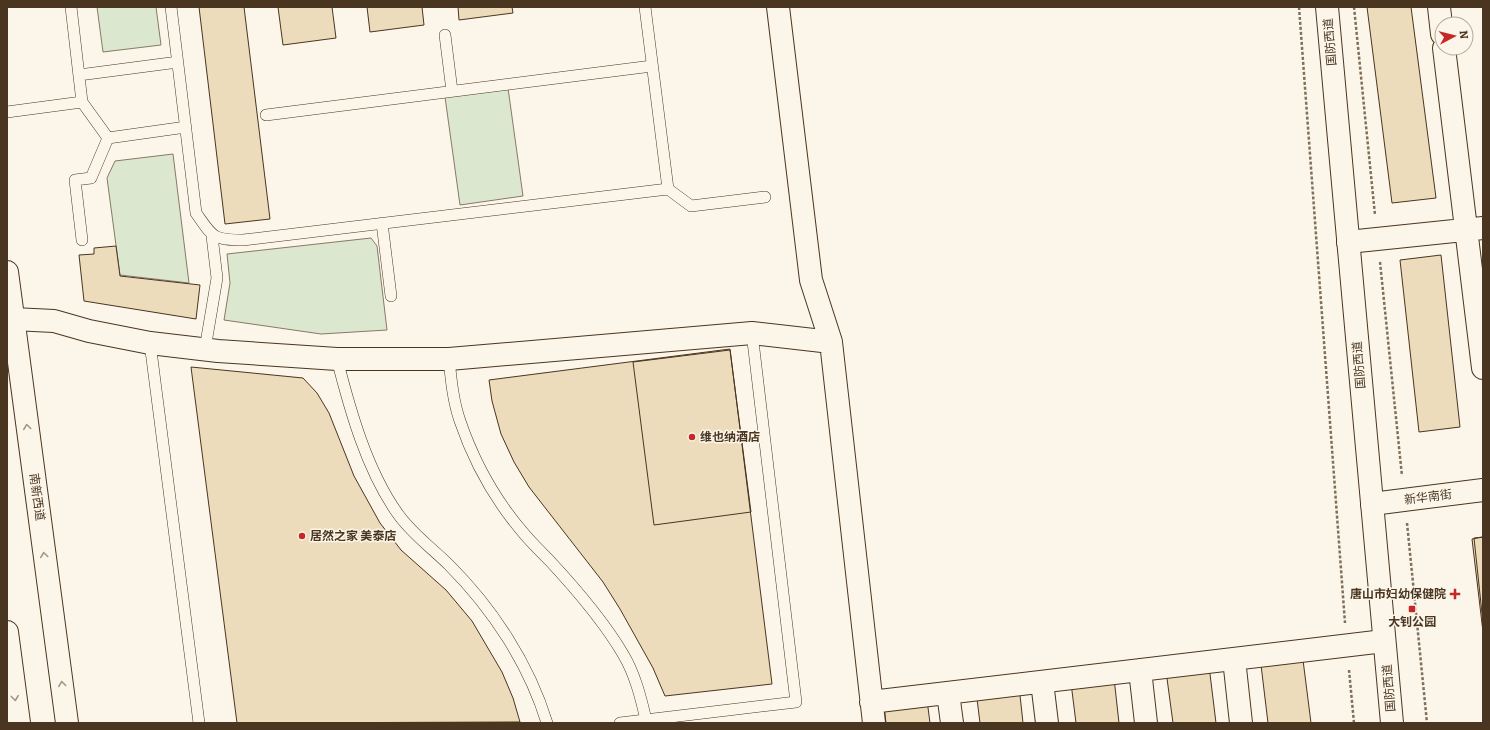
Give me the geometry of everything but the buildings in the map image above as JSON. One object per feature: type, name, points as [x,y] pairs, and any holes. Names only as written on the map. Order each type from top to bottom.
[{"type":"street","points":[[778,7],[811,280],[830,342],[872,712],[948,692],[1384,641]]},
{"type":"street","name":"国防西道","points":[[1327,7],[1392,723]]},
{"type":"street","points":[[1445,56],[1474,228],[1483,368]]},
{"type":"street","points":[[1348,242],[1474,228]]},
{"type":"street","name":"南新西道","points":[[7,272],[67,723]]},
{"type":"street","points":[[13,319],[54,321],[89,331],[150,343],[337,360],[449,359],[752,333],[830,342]]},
{"type":"street","name":"新华南街","points":[[1372,504],[1483,490]]},
{"type":"street","points":[[7,632],[9,665],[19,723]]},
{"type":"street","points":[[1234,659],[1241,723]]},
{"type":"street","points":[[1140,670],[1146,723]]},
{"type":"street","points":[[1042,682],[1047,723]]},
{"type":"street","points":[[948,692],[952,723]]},
{"type":"lane","points":[[71,7],[82,102],[108,138]]},
{"type":"lane","points":[[171,7],[196,213],[212,236],[217,278],[205,349]]},
{"type":"lane","points":[[645,7],[668,189]]},
{"type":"lane","points":[[445,35],[452,91]]},
{"type":"lane","points":[[79,75],[178,62]]},
{"type":"lane","points":[[266,115],[652,66]]},
{"type":"lane","points":[[7,112],[82,102]]},
{"type":"lane","points":[[108,138],[186,127]]},
{"type":"lane","points":[[82,240],[75,180],[91,178],[108,138]]},
{"type":"lane","points":[[212,236],[223,240],[243,240],[668,189],[691,206],[765,196]]},
{"type":"lane","points":[[382,223],[392,296]]},
{"type":"lane","points":[[620,723],[796,702],[752,333]]},
{"type":"lane","points":[[150,343],[199,723]]},
{"type":"lane","points":[[449,359],[452,389],[460,421],[480,470],[505,508],[526,536],[572,585],[597,616],[624,655],[639,690],[646,720]]},
{"type":"lane","points":[[337,360],[347,398],[359,434],[376,474],[397,514],[418,537],[449,565],[496,620],[539,696],[547,723]]},
{"type":"path","points":[[1299,7],[1354,723]]},
{"type":"path","points":[[1354,7],[1427,723]]},
{"type":"green space","points":[[97,7],[156,7],[161,45],[103,52]]},
{"type":"green space","points":[[508,88],[523,196],[460,205],[445,97]]},
{"type":"green space","points":[[173,154],[189,283],[120,275],[107,178],[115,161]]},
{"type":"green space","points":[[371,238],[377,246],[387,330],[321,334],[224,320],[230,283],[227,254]]},
{"type":"place","name":"维也纳酒店","points":[[692,437]]},
{"type":"place","name":"居然之家 美泰店","points":[[302,536]]},
{"type":"place","name":"唐山市妇幼保健院","points":[[1455,594]]},
{"type":"place","name":"大钊公园","points":[[1412,609]]}]
